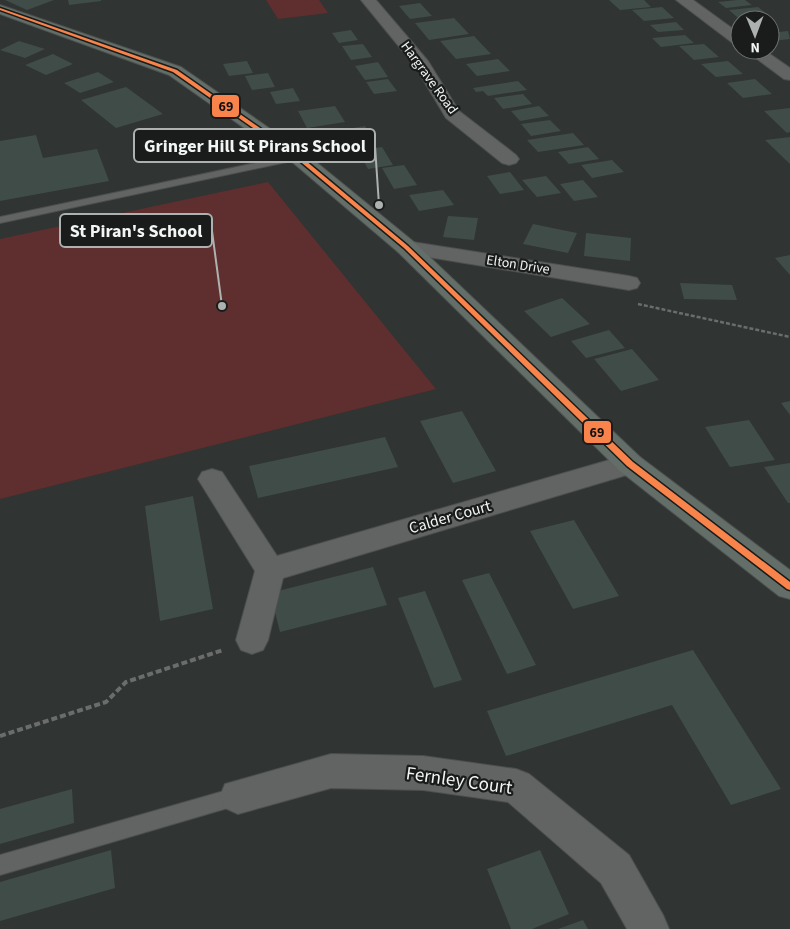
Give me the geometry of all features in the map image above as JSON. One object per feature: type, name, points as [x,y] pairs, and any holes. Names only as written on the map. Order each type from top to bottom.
[{"type":"main road","points":[[0,9],[175,70],[298,157],[406,247],[630,464],[790,587]]},
{"type":"street","name":"Hargrave Road","points":[[368,0],[422,64],[452,114],[496,154]]},
{"type":"street","points":[[683,0],[730,34]]},
{"type":"street","points":[[768,60],[790,75]]},
{"type":"street","name":"Elton Drive","points":[[406,247],[629,284]]},
{"type":"street","name":"Calder Court","points":[[270,570],[630,464]]},
{"type":"street","points":[[212,479],[270,570],[252,640]]},
{"type":"street","name":"Fernley Court","points":[[238,796],[331,771],[423,773],[516,786],[615,869],[649,929]]},
{"type":"lane","points":[[0,220],[298,157]]},
{"type":"lane","points":[[0,865],[238,796]]},
{"type":"path","points":[[0,736],[106,702],[126,682],[252,640]]},
{"type":"shaded area","points":[[266,0],[319,0],[328,13],[278,19]]},
{"type":"shaded area","points":[[268,182],[436,389],[0,499],[0,239]]},
{"type":"building","points":[[5,0],[54,0],[27,10]]},
{"type":"building","points":[[68,0],[101,0],[101,1],[69,5]]},
{"type":"building","points":[[609,0],[644,0],[651,7],[620,10]]},
{"type":"building","points":[[745,0],[752,5],[726,8],[718,2]]},
{"type":"building","points":[[420,3],[432,16],[410,19],[399,6]]},
{"type":"building","points":[[662,7],[674,18],[644,21],[632,10]]},
{"type":"building","points":[[758,7],[762,10],[730,11]]},
{"type":"building","points":[[454,18],[469,34],[429,40],[415,23]]},
{"type":"building","points":[[676,22],[684,30],[658,32],[650,25]]},
{"type":"building","points":[[351,30],[358,40],[339,43],[332,33]]},
{"type":"building","points":[[788,31],[790,39],[780,40],[780,32]]},
{"type":"building","points":[[685,35],[694,43],[661,47],[652,38]]},
{"type":"building","points":[[474,36],[491,54],[456,59],[440,41]]},
{"type":"building","points":[[19,41],[45,49],[25,58],[0,50]]},
{"type":"building","points":[[363,44],[372,57],[351,60],[342,46]]},
{"type":"building","points":[[704,44],[719,57],[694,60],[679,46]]},
{"type":"building","points":[[53,54],[73,64],[46,75],[25,65]]},
{"type":"building","points":[[498,59],[510,71],[477,76],[466,64]]},
{"type":"building","points":[[247,61],[253,73],[229,76],[223,64]]},
{"type":"building","points":[[728,61],[743,74],[716,77],[701,64]]},
{"type":"building","points":[[378,62],[388,77],[365,80],[355,66]]},
{"type":"building","points":[[98,72],[114,82],[80,93],[64,83]]},
{"type":"building","points":[[268,73],[275,87],[252,90],[245,76]]},
{"type":"building","points":[[388,79],[397,91],[374,94],[366,82]]},
{"type":"building","points":[[755,79],[772,94],[743,98],[727,83]]},
{"type":"building","points":[[518,81],[527,90],[488,96],[483,91],[476,92],[473,88]]},
{"type":"building","points":[[126,87],[163,114],[116,128],[81,100]]},
{"type":"building","points":[[293,88],[300,101],[276,104],[270,92]]},
{"type":"building","points":[[523,94],[532,104],[503,109],[494,98]]},
{"type":"building","points":[[335,106],[345,122],[307,128],[298,111]]},
{"type":"building","points":[[539,106],[549,116],[520,121],[511,111]]},
{"type":"building","points":[[790,108],[790,132],[787,133],[764,111]]},
{"type":"building","points":[[550,120],[561,131],[531,136],[521,124]]},
{"type":"building","points":[[365,126],[374,140],[338,146],[329,132]]},
{"type":"building","points":[[573,133],[584,145],[538,152],[527,140]]},
{"type":"building","points":[[36,135],[43,158],[97,149],[109,181],[0,201],[0,141]]},
{"type":"building","points":[[790,137],[790,164],[765,140]]},
{"type":"building","points":[[382,147],[393,165],[368,169],[358,151]]},
{"type":"building","points":[[588,147],[599,159],[569,164],[558,152]]},
{"type":"building","points":[[612,160],[624,172],[592,178],[581,165]]},
{"type":"building","points":[[404,165],[417,185],[394,189],[382,168]]},
{"type":"building","points":[[510,172],[524,190],[500,194],[487,176]]},
{"type":"building","points":[[546,176],[561,193],[537,197],[522,180]]},
{"type":"building","points":[[583,180],[598,197],[574,201],[560,184]]},
{"type":"building","points":[[443,190],[454,205],[419,211],[409,195]]},
{"type":"building","points":[[448,216],[478,218],[474,240],[443,237]]},
{"type":"building","points":[[533,224],[577,233],[568,253],[523,244]]},
{"type":"building","points":[[586,233],[631,238],[630,261],[584,256]]},
{"type":"building","points":[[790,255],[790,275],[775,258]]},
{"type":"building","points":[[680,283],[732,285],[737,300],[684,299]]},
{"type":"building","points":[[562,298],[590,324],[551,337],[524,311]]},
{"type":"building","points":[[609,330],[625,348],[586,358],[571,341]]},
{"type":"building","points":[[632,349],[659,380],[621,391],[594,359]]},
{"type":"building","points":[[790,401],[790,415],[781,403]]},
{"type":"building","points":[[462,411],[496,471],[453,483],[420,421]]},
{"type":"building","points":[[749,420],[775,460],[730,467],[705,427]]},
{"type":"building","points":[[385,437],[398,467],[258,498],[249,466]]},
{"type":"building","points":[[790,463],[790,503],[788,503],[764,467]]},
{"type":"building","points":[[193,496],[213,609],[160,621],[145,506]]},
{"type":"building","points":[[574,520],[619,596],[573,609],[530,531]]},
{"type":"building","points":[[373,567],[387,605],[280,632],[270,593]]},
{"type":"building","points":[[489,573],[536,665],[507,674],[462,580]]},
{"type":"building","points":[[425,591],[462,680],[434,688],[398,598]]},
{"type":"building","points":[[693,650],[781,789],[731,805],[672,705],[506,756],[487,711]]},
{"type":"building","points":[[72,789],[74,823],[0,844],[0,809]]},
{"type":"building","points":[[111,850],[115,888],[0,921],[0,882]]},
{"type":"building","points":[[540,850],[569,914],[532,929],[511,929],[487,869]]},
{"type":"building","points":[[583,920],[588,929],[558,929]]},
{"type":"transit line","name":"69","points":[[0,9],[175,71],[298,157],[406,247],[630,464],[790,587]]},
{"type":"place","name":"Gringer Hill St Pirans School","points":[[379,205]]},
{"type":"place","name":"St Piran's School","points":[[222,306]]}]
